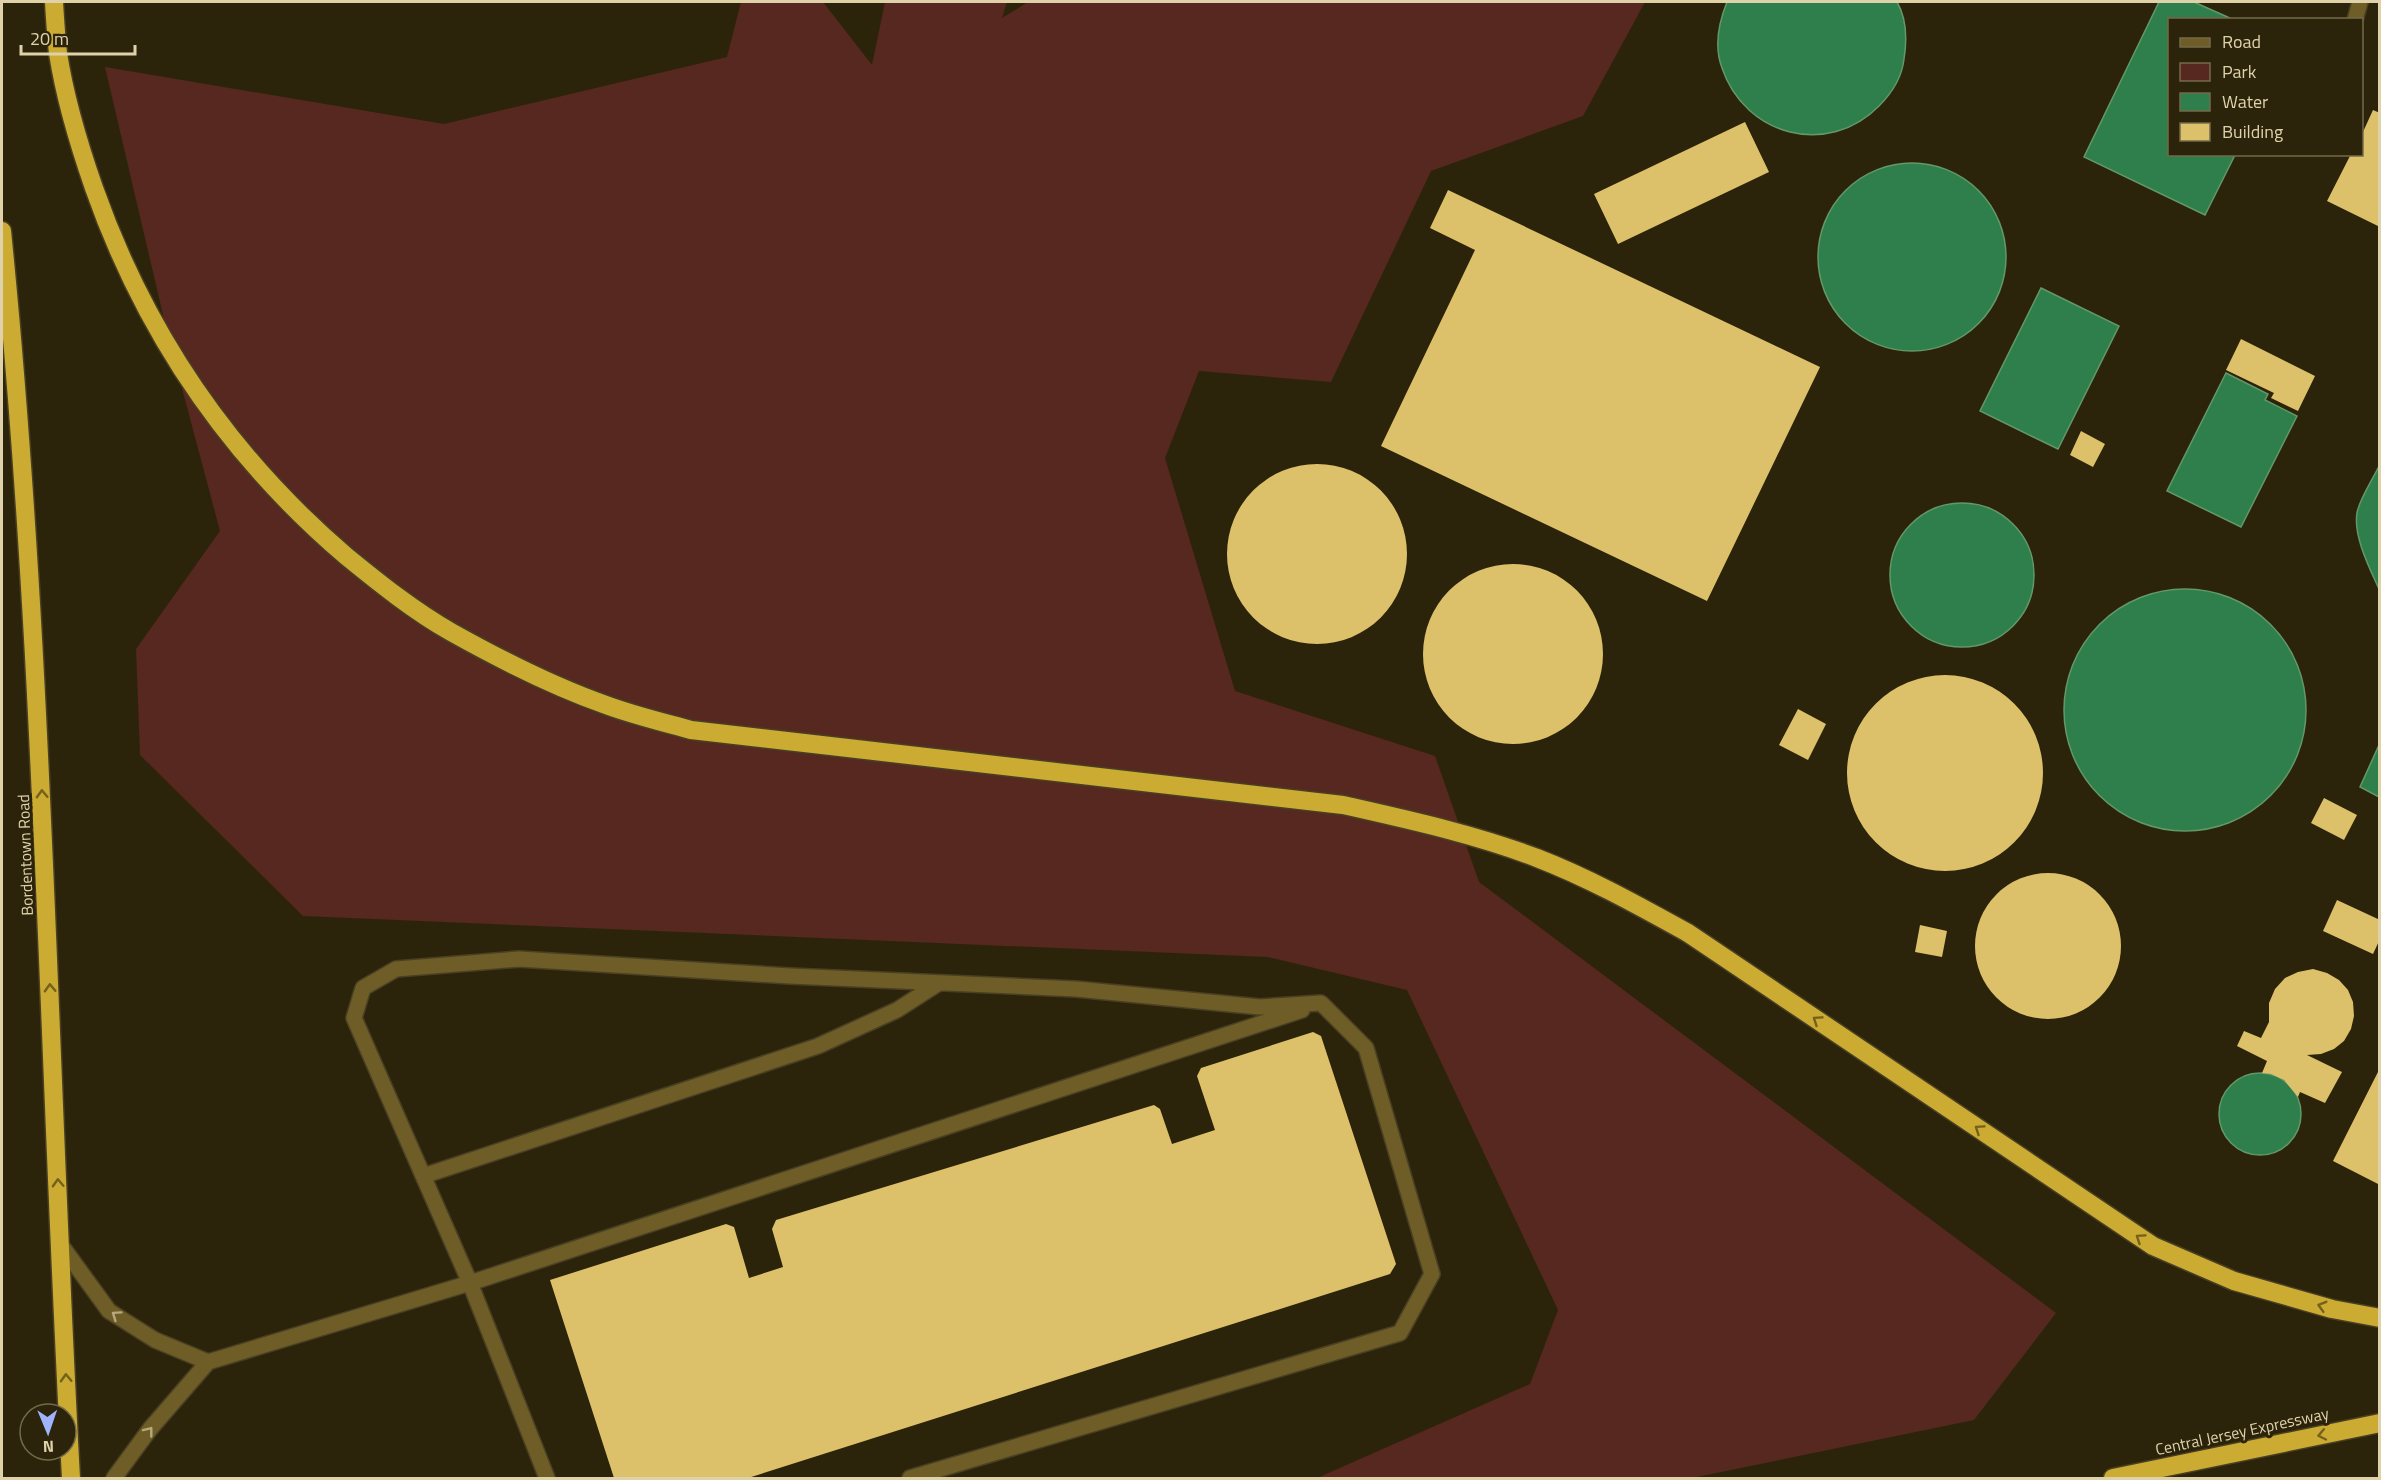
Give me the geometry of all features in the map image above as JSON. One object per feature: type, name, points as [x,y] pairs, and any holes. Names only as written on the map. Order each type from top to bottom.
[{"type":"highway","points":[[54,2],[58,53],[64,85],[82,156],[108,228],[152,320],[196,392],[249,461],[309,524],[376,581],[449,631],[526,672],[606,705],[691,730],[1343,806],[1442,827],[1538,858],[1614,893],[1688,933],[2153,1246],[2234,1281],[2332,1309],[2379,1318]]},
{"type":"highway","name":"Bordentown Road","points":[[2,231],[28,545],[39,726],[71,1479]]},
{"type":"highway","name":"Central Jersey Expressway","points":[[2113,1479],[2379,1423]]},
{"type":"street","points":[[2356,18],[2360,2]]},
{"type":"street","points":[[547,1479],[470,1284],[354,1018],[363,988],[396,969],[519,959],[790,976],[1076,989],[1260,1007],[1321,1003],[1366,1048],[1432,1274],[1400,1333],[910,1479]]},
{"type":"street","points":[[423,1176],[818,1046],[897,1010],[939,983]]},
{"type":"street","points":[[114,1479],[150,1429],[208,1362],[470,1284],[1321,1003]]},
{"type":"street","points":[[61,1245],[109,1311],[155,1340],[208,1362]]},
{"type":"green space","points":[[741,2],[823,2],[872,65],[885,2],[1007,2],[1002,18],[1028,2],[1645,2],[1583,116],[1431,171],[1331,382],[1199,371],[1165,458],[1235,691],[1435,756],[1479,882],[2056,1313],[1974,1420],[1692,1478],[1317,1478],[1530,1384],[1558,1310],[1407,990],[1268,957],[303,916],[140,755],[136,649],[220,531],[167,332],[105,67],[444,124],[727,57]]},
{"type":"water","points":[[1727,2],[1897,2],[1903,15],[1906,37],[1903,66],[1899,78],[1879,106],[1859,122],[1836,132],[1813,135],[1790,132],[1768,124],[1749,110],[1733,91],[1722,68],[1718,52],[1718,35]]},
{"type":"water","points":[[2159,2],[2194,2],[2230,18],[2168,18],[2168,156],[2234,156],[2205,215],[2084,157]]},
{"type":"water","points":[[1912,163],[1939,167],[1956,174],[1978,191],[1995,213],[2002,230],[2006,257],[2002,284],[1995,301],[1978,323],[1956,340],[1939,347],[1912,351],[1885,347],[1868,340],[1846,323],[1829,301],[1822,284],[1818,257],[1822,230],[1829,213],[1846,191],[1868,174],[1885,167]]},
{"type":"water","points":[[2041,288],[2119,326],[2058,449],[1980,411]]},
{"type":"water","points":[[2226,373],[2268,394],[2265,400],[2297,416],[2241,527],[2167,491]]},
{"type":"water","points":[[2379,466],[2379,589],[2363,552],[2356,522],[2360,502]]},
{"type":"water","points":[[1962,503],[1989,509],[2002,515],[2013,524],[2022,535],[2028,548],[2034,575],[2028,602],[2022,615],[2013,626],[2002,635],[1989,641],[1962,647],[1935,641],[1922,635],[1911,626],[1902,615],[1896,602],[1890,575],[1896,548],[1902,535],[1911,524],[1922,515],[1935,509]]},
{"type":"water","points":[[2173,589],[2197,589],[2220,594],[2242,603],[2271,624],[2286,643],[2297,664],[2304,686],[2306,710],[2304,734],[2297,756],[2286,777],[2271,796],[2242,817],[2220,826],[2197,831],[2173,831],[2150,826],[2128,817],[2108,804],[2091,787],[2078,767],[2069,745],[2064,722],[2064,698],[2069,675],[2078,653],[2091,633],[2108,616],[2128,603],[2150,594]]},
{"type":"water","points":[[2379,745],[2379,797],[2360,787]]},
{"type":"water","points":[[2260,1073],[2276,1076],[2289,1085],[2298,1098],[2301,1114],[2298,1130],[2289,1143],[2276,1152],[2260,1155],[2244,1152],[2231,1143],[2222,1130],[2219,1114],[2222,1098],[2231,1085],[2244,1076]]},
{"type":"building","points":[[2373,110],[2380,113],[2380,227],[2327,201],[2350,156],[2363,156],[2363,132]]},
{"type":"building","points":[[1745,122],[1769,172],[1618,244],[1594,194]]},
{"type":"building","points":[[1448,190],[1820,367],[1707,601],[1381,446],[1475,250],[1430,228]]},
{"type":"building","points":[[2241,339],[2315,376],[2298,411],[2271,398],[2274,393],[2226,370]]},
{"type":"building","points":[[2081,431],[2105,444],[2093,467],[2070,455]]},
{"type":"building","points":[[1317,464],[1351,471],[1367,479],[1380,491],[1392,504],[1400,520],[1407,554],[1400,588],[1392,604],[1380,617],[1367,629],[1351,637],[1317,644],[1283,637],[1267,629],[1254,617],[1242,604],[1234,588],[1227,554],[1234,520],[1242,504],[1254,491],[1267,479],[1283,471]]},
{"type":"building","points":[[1513,564],[1547,571],[1563,579],[1577,590],[1588,604],[1596,620],[1603,654],[1596,688],[1588,704],[1577,718],[1563,729],[1547,737],[1513,744],[1479,737],[1463,729],[1449,718],[1438,704],[1430,688],[1423,654],[1430,620],[1438,604],[1449,590],[1463,579],[1479,571]]},
{"type":"building","points":[[1935,675],[1955,675],[1991,686],[2000,691],[2021,711],[2036,735],[2043,763],[2043,783],[2036,811],[2027,828],[2007,849],[1983,864],[1955,871],[1935,871],[1907,864],[1890,855],[1863,828],[1851,801],[1847,783],[1847,763],[1854,735],[1863,718],[1890,691],[1917,679]]},
{"type":"building","points":[[1798,709],[1826,724],[1808,760],[1779,745]]},
{"type":"building","points":[[2324,798],[2357,815],[2344,840],[2311,823]]},
{"type":"building","points":[[2048,873],[2076,879],[2099,895],[2115,918],[2121,946],[2115,974],[2099,997],[2076,1013],[2048,1019],[2020,1013],[1997,997],[1981,974],[1975,946],[1981,918],[1997,895],[2020,879]]},
{"type":"building","points":[[2337,900],[2380,920],[2380,939],[2373,954],[2323,931]]},
{"type":"building","points":[[1920,925],[1947,931],[1942,957],[1915,952]]},
{"type":"building","points":[[2313,969],[2339,980],[2348,990],[2353,1002],[2354,1016],[2351,1029],[2344,1041],[2334,1049],[2321,1054],[2307,1055],[2342,1072],[2325,1103],[2300,1092],[2298,1097],[2284,1080],[2262,1073],[2267,1061],[2237,1046],[2244,1031],[2261,1038],[2269,1022],[2269,1003],[2275,989],[2285,978]]},
{"type":"building","points":[[1313,1032],[1321,1036],[1396,1264],[1390,1274],[748,1478],[614,1478],[550,1280],[726,1224],[734,1227],[749,1278],[783,1267],[772,1229],[776,1220],[1154,1105],[1160,1109],[1172,1144],[1215,1130],[1197,1076],[1201,1068]]},
{"type":"building","points":[[2380,1068],[2380,1185],[2333,1161]]}]
